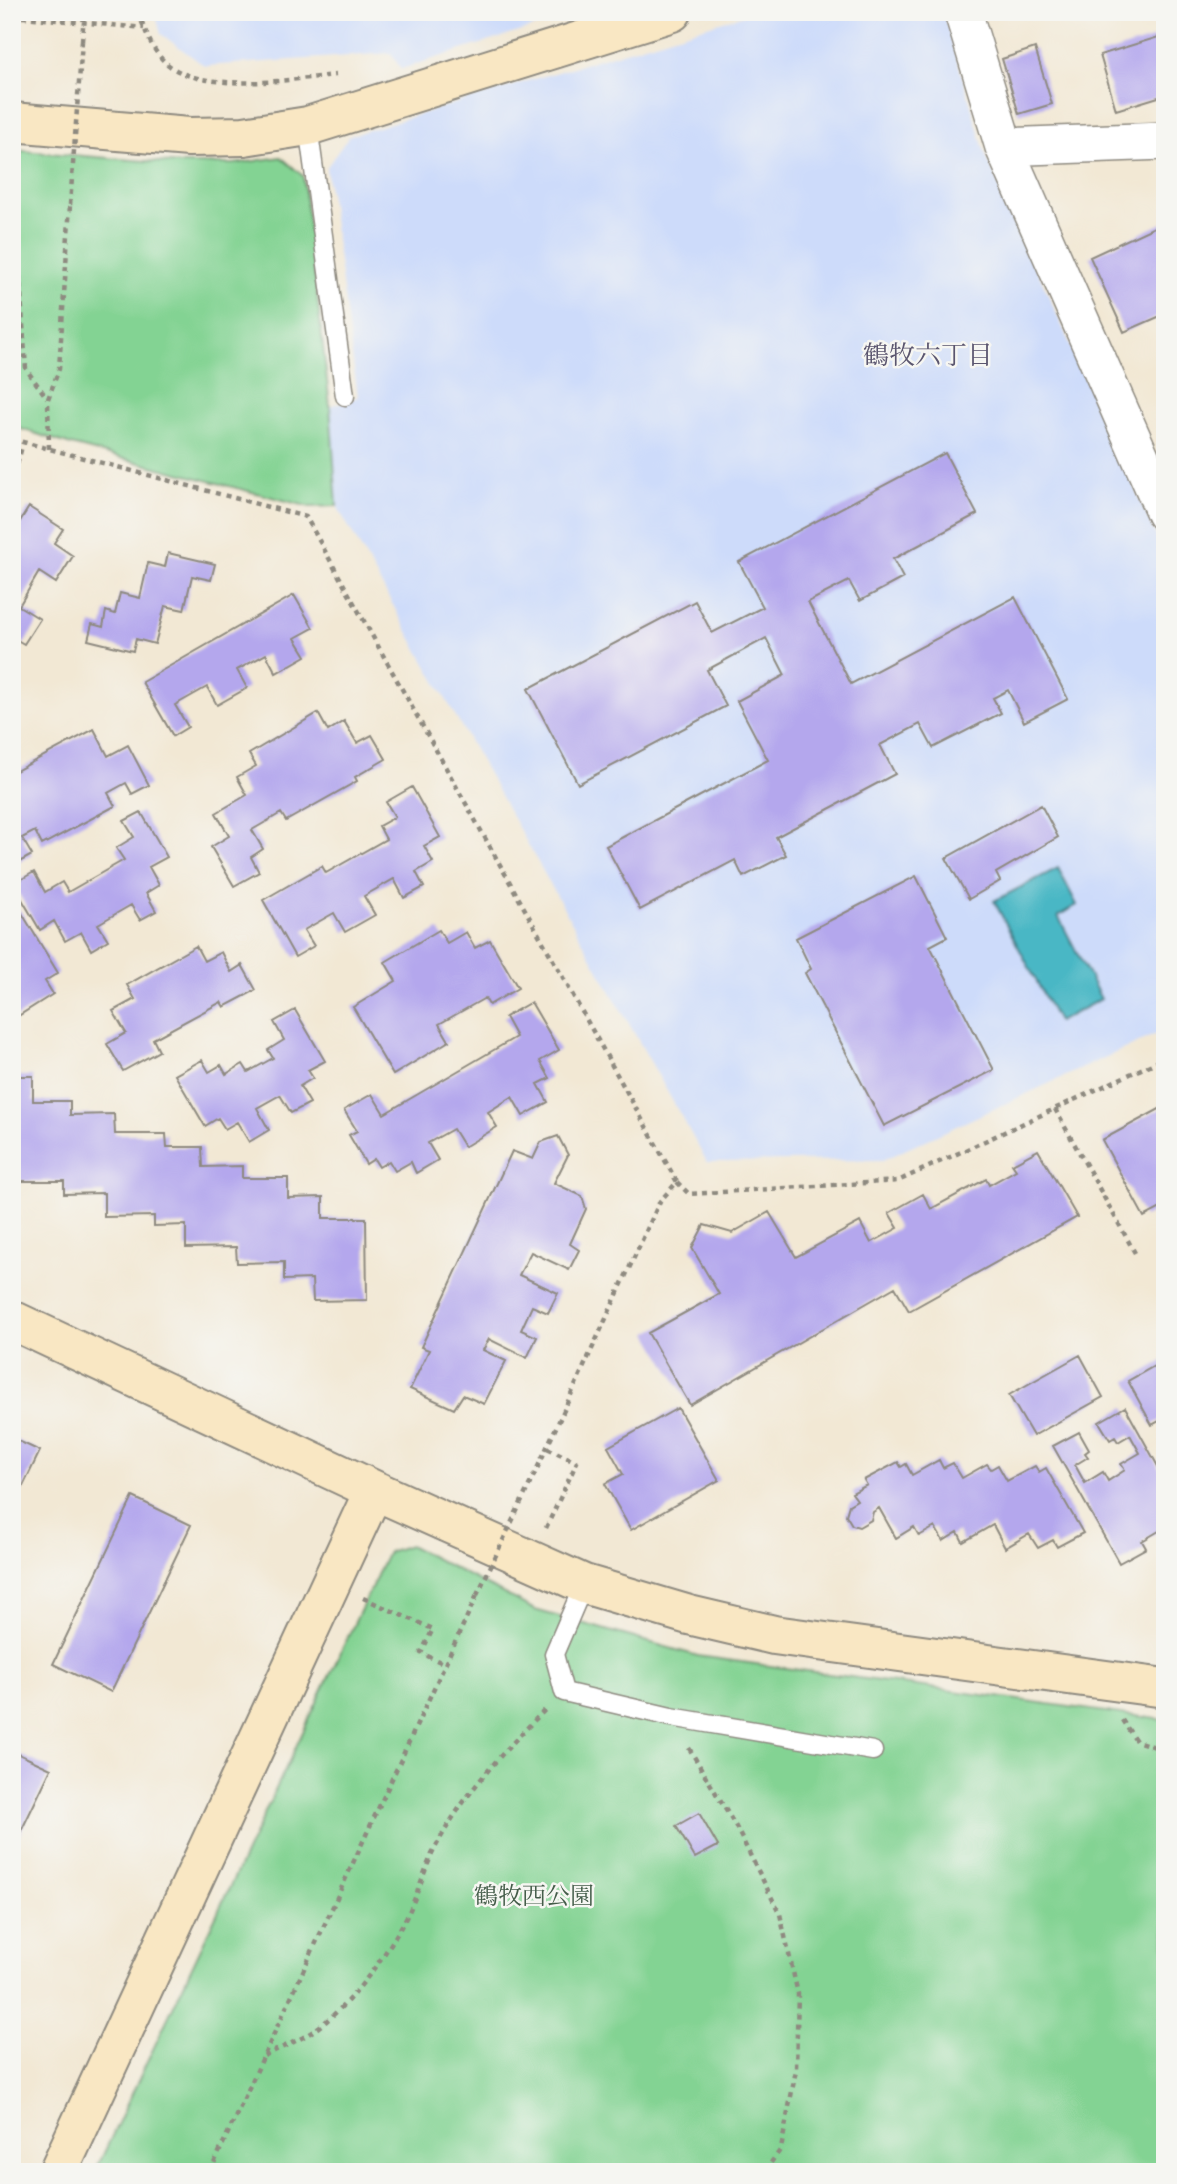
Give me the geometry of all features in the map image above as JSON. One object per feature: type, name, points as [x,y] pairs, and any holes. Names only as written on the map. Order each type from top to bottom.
[{"type":"street","points":[[12,122],[189,137],[244,136],[309,126],[672,12]]},
{"type":"street","points":[[963,12],[1004,147],[1165,513]]},
{"type":"street","points":[[1004,147],[1165,141]]},
{"type":"street","points":[[1134,444],[1165,465]]},
{"type":"street","points":[[12,1320],[374,1490],[584,1584],[689,1615],[774,1635],[1165,1688]]},
{"type":"street","points":[[58,2172],[374,1490]]},
{"type":"lane","points":[[309,126],[345,396]]},
{"type":"lane","points":[[584,1584],[554,1654],[564,1692],[671,1717],[873,1751]]},
{"type":"path","points":[[49,449],[48,399],[58,369],[84,12]]},
{"type":"path","points":[[138,12],[150,42],[164,61],[187,76],[241,83],[338,75]]},
{"type":"path","points":[[12,16],[144,28]]},
{"type":"path","points":[[12,217],[16,219],[26,369],[48,399]]},
{"type":"path","points":[[12,439],[306,517],[677,1182],[689,1194],[898,1181],[1165,1058]]},
{"type":"path","points":[[12,483],[23,443]]},
{"type":"path","points":[[1055,1109],[1135,1254]]},
{"type":"path","points":[[209,2172],[660,1200],[677,1182]]},
{"type":"path","points":[[542,1535],[577,1462],[547,1448]]},
{"type":"path","points":[[357,1595],[433,1629],[421,1653],[445,1664]]},
{"type":"path","points":[[263,2056],[308,2034],[348,2001],[381,1958],[407,1914],[434,1851],[467,1795],[526,1729],[564,1692]]},
{"type":"path","points":[[1119,1714],[1136,1741],[1165,1749]]},
{"type":"path","points":[[671,1717],[736,1827],[780,1914],[798,1994],[796,2070],[781,2148],[764,2172]]},
{"type":"shaded area","points":[[155,12],[582,12],[401,69],[391,53],[205,66],[161,34]]},
{"type":"shaded area","points":[[753,12],[943,12],[986,156],[1165,556],[1165,1030],[883,1160],[707,1162],[337,506],[330,406],[358,397],[326,168],[349,136]]},
{"type":"green space","points":[[12,150],[181,164],[234,164],[281,157],[303,176],[330,406],[337,506],[310,507],[71,445],[12,426]]},
{"type":"green space","name":"鶴牧西公園","points":[[409,1545],[535,1610],[698,1656],[1165,1720],[1165,2172],[95,2172],[388,1552]]},
{"type":"water","points":[[1058,868],[1077,905],[1058,916],[1101,999],[1058,1022],[994,901]]},
{"type":"building","points":[[1165,35],[1165,95],[1116,110],[1100,55]]},
{"type":"building","points":[[1035,48],[1052,104],[1019,114],[1002,59]]},
{"type":"building","points":[[1165,222],[1165,314],[1124,332],[1090,257]]},
{"type":"building","points":[[945,453],[977,514],[893,559],[903,578],[860,601],[849,581],[808,602],[851,684],[1015,597],[1068,699],[1024,722],[1008,690],[993,698],[1001,713],[933,748],[920,724],[880,745],[895,774],[776,837],[786,855],[743,877],[735,860],[640,910],[606,846],[768,760],[737,701],[785,675],[766,638],[707,670],[726,706],[578,784],[528,689],[695,601],[712,633],[763,607],[739,562]]},
{"type":"building","points":[[29,507],[63,529],[54,543],[73,556],[56,583],[39,572],[19,606],[40,619],[24,644],[12,637],[12,534]]},
{"type":"building","points":[[168,553],[215,564],[211,580],[192,576],[184,610],[165,606],[155,644],[136,639],[133,651],[88,640],[92,624],[103,627],[106,611],[115,614],[120,593],[140,598],[148,563],[165,567]]},
{"type":"building","points":[[294,595],[313,628],[295,638],[306,656],[276,673],[266,654],[237,670],[247,688],[217,705],[207,687],[175,705],[188,727],[173,736],[142,682]]},
{"type":"building","points":[[318,713],[328,731],[344,721],[357,743],[372,735],[386,759],[355,777],[357,781],[286,821],[281,813],[252,830],[263,849],[251,857],[259,872],[234,886],[211,847],[229,836],[216,813],[247,795],[237,777],[256,766],[249,754]]},
{"type":"building","points":[[94,729],[108,756],[128,745],[149,785],[132,794],[126,783],[108,793],[115,806],[42,845],[35,831],[22,838],[32,855],[12,866],[12,773]]},
{"type":"building","points":[[412,787],[440,837],[424,846],[433,862],[416,872],[424,887],[404,898],[394,879],[364,896],[375,915],[345,932],[334,913],[304,930],[314,946],[295,957],[263,900],[322,866],[326,873],[386,839],[379,826],[395,817],[386,802]]},
{"type":"building","points":[[1041,805],[1058,837],[996,873],[1000,881],[969,899],[946,858]]},
{"type":"building","points":[[141,812],[167,857],[149,867],[159,885],[146,893],[156,911],[140,920],[131,905],[98,924],[108,940],[91,950],[81,932],[65,941],[54,921],[40,930],[13,884],[34,872],[45,892],[62,882],[68,892],[124,860],[116,848],[134,837],[124,821]]},
{"type":"building","points":[[916,876],[947,937],[930,946],[994,1070],[884,1126],[805,973],[811,969],[796,938]]},
{"type":"building","points":[[20,910],[58,973],[45,981],[53,994],[15,1018],[12,1013],[12,915]]},
{"type":"building","points":[[439,930],[447,943],[466,932],[475,948],[490,940],[518,988],[489,1005],[485,998],[439,1024],[449,1041],[393,1075],[353,1007],[396,981],[385,962]]},
{"type":"building","points":[[196,946],[204,961],[221,952],[231,972],[242,965],[256,990],[224,1007],[221,1002],[153,1039],[159,1051],[123,1071],[107,1044],[126,1033],[113,1011],[135,999],[127,985]]},
{"type":"building","points":[[531,1002],[559,1050],[540,1061],[550,1078],[538,1084],[548,1102],[523,1116],[512,1097],[488,1112],[497,1127],[464,1147],[453,1129],[428,1143],[438,1160],[416,1173],[411,1162],[395,1171],[389,1161],[379,1167],[374,1159],[366,1164],[349,1135],[357,1131],[344,1110],[372,1094],[384,1114],[516,1037],[505,1017]]},
{"type":"building","points":[[295,1010],[325,1061],[308,1070],[313,1078],[300,1086],[310,1103],[291,1113],[280,1095],[257,1108],[269,1130],[249,1142],[237,1122],[225,1129],[218,1118],[205,1126],[175,1075],[202,1060],[209,1072],[221,1065],[226,1074],[243,1064],[248,1072],[273,1058],[268,1050],[284,1040],[274,1022]]},
{"type":"building","points":[[12,1076],[33,1076],[33,1101],[70,1101],[70,1115],[114,1114],[115,1134],[166,1134],[167,1147],[202,1147],[203,1167],[242,1166],[242,1178],[288,1178],[288,1198],[323,1197],[323,1218],[366,1218],[367,1300],[313,1301],[312,1279],[284,1280],[284,1262],[237,1263],[236,1247],[186,1248],[186,1225],[154,1226],[154,1216],[104,1217],[104,1193],[64,1194],[64,1181],[17,1181],[17,1160],[12,1160]]},
{"type":"building","points":[[1165,1106],[1165,1206],[1144,1217],[1102,1140]]},
{"type":"building","points":[[558,1136],[568,1155],[554,1183],[582,1196],[586,1209],[570,1244],[579,1250],[569,1270],[531,1252],[519,1275],[558,1293],[548,1313],[532,1306],[521,1330],[537,1337],[527,1358],[489,1339],[483,1350],[506,1361],[484,1404],[463,1395],[454,1409],[410,1389],[429,1350],[421,1347],[512,1151],[533,1159],[541,1142]]},
{"type":"building","points":[[1038,1150],[1077,1217],[909,1311],[895,1287],[690,1405],[648,1333],[719,1294],[692,1248],[704,1225],[732,1233],[769,1212],[796,1257],[860,1222],[871,1243],[898,1228],[889,1213],[923,1194],[931,1209],[986,1179],[989,1185],[1016,1170],[1012,1164]]},
{"type":"building","points":[[1080,1355],[1103,1397],[1033,1436],[1009,1395]]},
{"type":"building","points":[[1165,1360],[1165,1418],[1152,1425],[1128,1381]]},
{"type":"building","points":[[1125,1407],[1165,1479],[1165,1540],[1159,1531],[1142,1541],[1146,1548],[1119,1563],[1053,1446],[1079,1432],[1089,1450],[1085,1453],[1088,1457],[1075,1465],[1085,1483],[1103,1472],[1108,1481],[1125,1470],[1121,1464],[1140,1453],[1130,1435],[1118,1442],[1115,1437],[1110,1440],[1099,1422]]},
{"type":"building","points":[[678,1408],[719,1480],[631,1530],[605,1484],[623,1474],[608,1447]]},
{"type":"building","points":[[12,1438],[40,1451],[12,1509]]},
{"type":"building","points":[[939,1460],[943,1468],[953,1463],[962,1478],[987,1464],[991,1469],[998,1465],[1007,1481],[1035,1466],[1039,1472],[1046,1468],[1083,1533],[1057,1547],[1053,1540],[1038,1548],[1029,1534],[1005,1548],[993,1525],[963,1542],[958,1532],[943,1541],[935,1527],[919,1536],[914,1527],[896,1538],[879,1508],[873,1512],[871,1520],[859,1527],[852,1525],[846,1515],[849,1505],[857,1500],[852,1493],[867,1485],[864,1480],[898,1462],[901,1467],[906,1464],[912,1475]]},
{"type":"building","points":[[133,1497],[191,1525],[111,1692],[53,1664]]},
{"type":"building","points":[[12,1751],[51,1769],[12,1850]]},
{"type":"building","points":[[699,1813],[718,1846],[695,1858],[676,1826]]},
{"type":"district","name":"鶴牧六丁目","points":[[928,355]]}]
